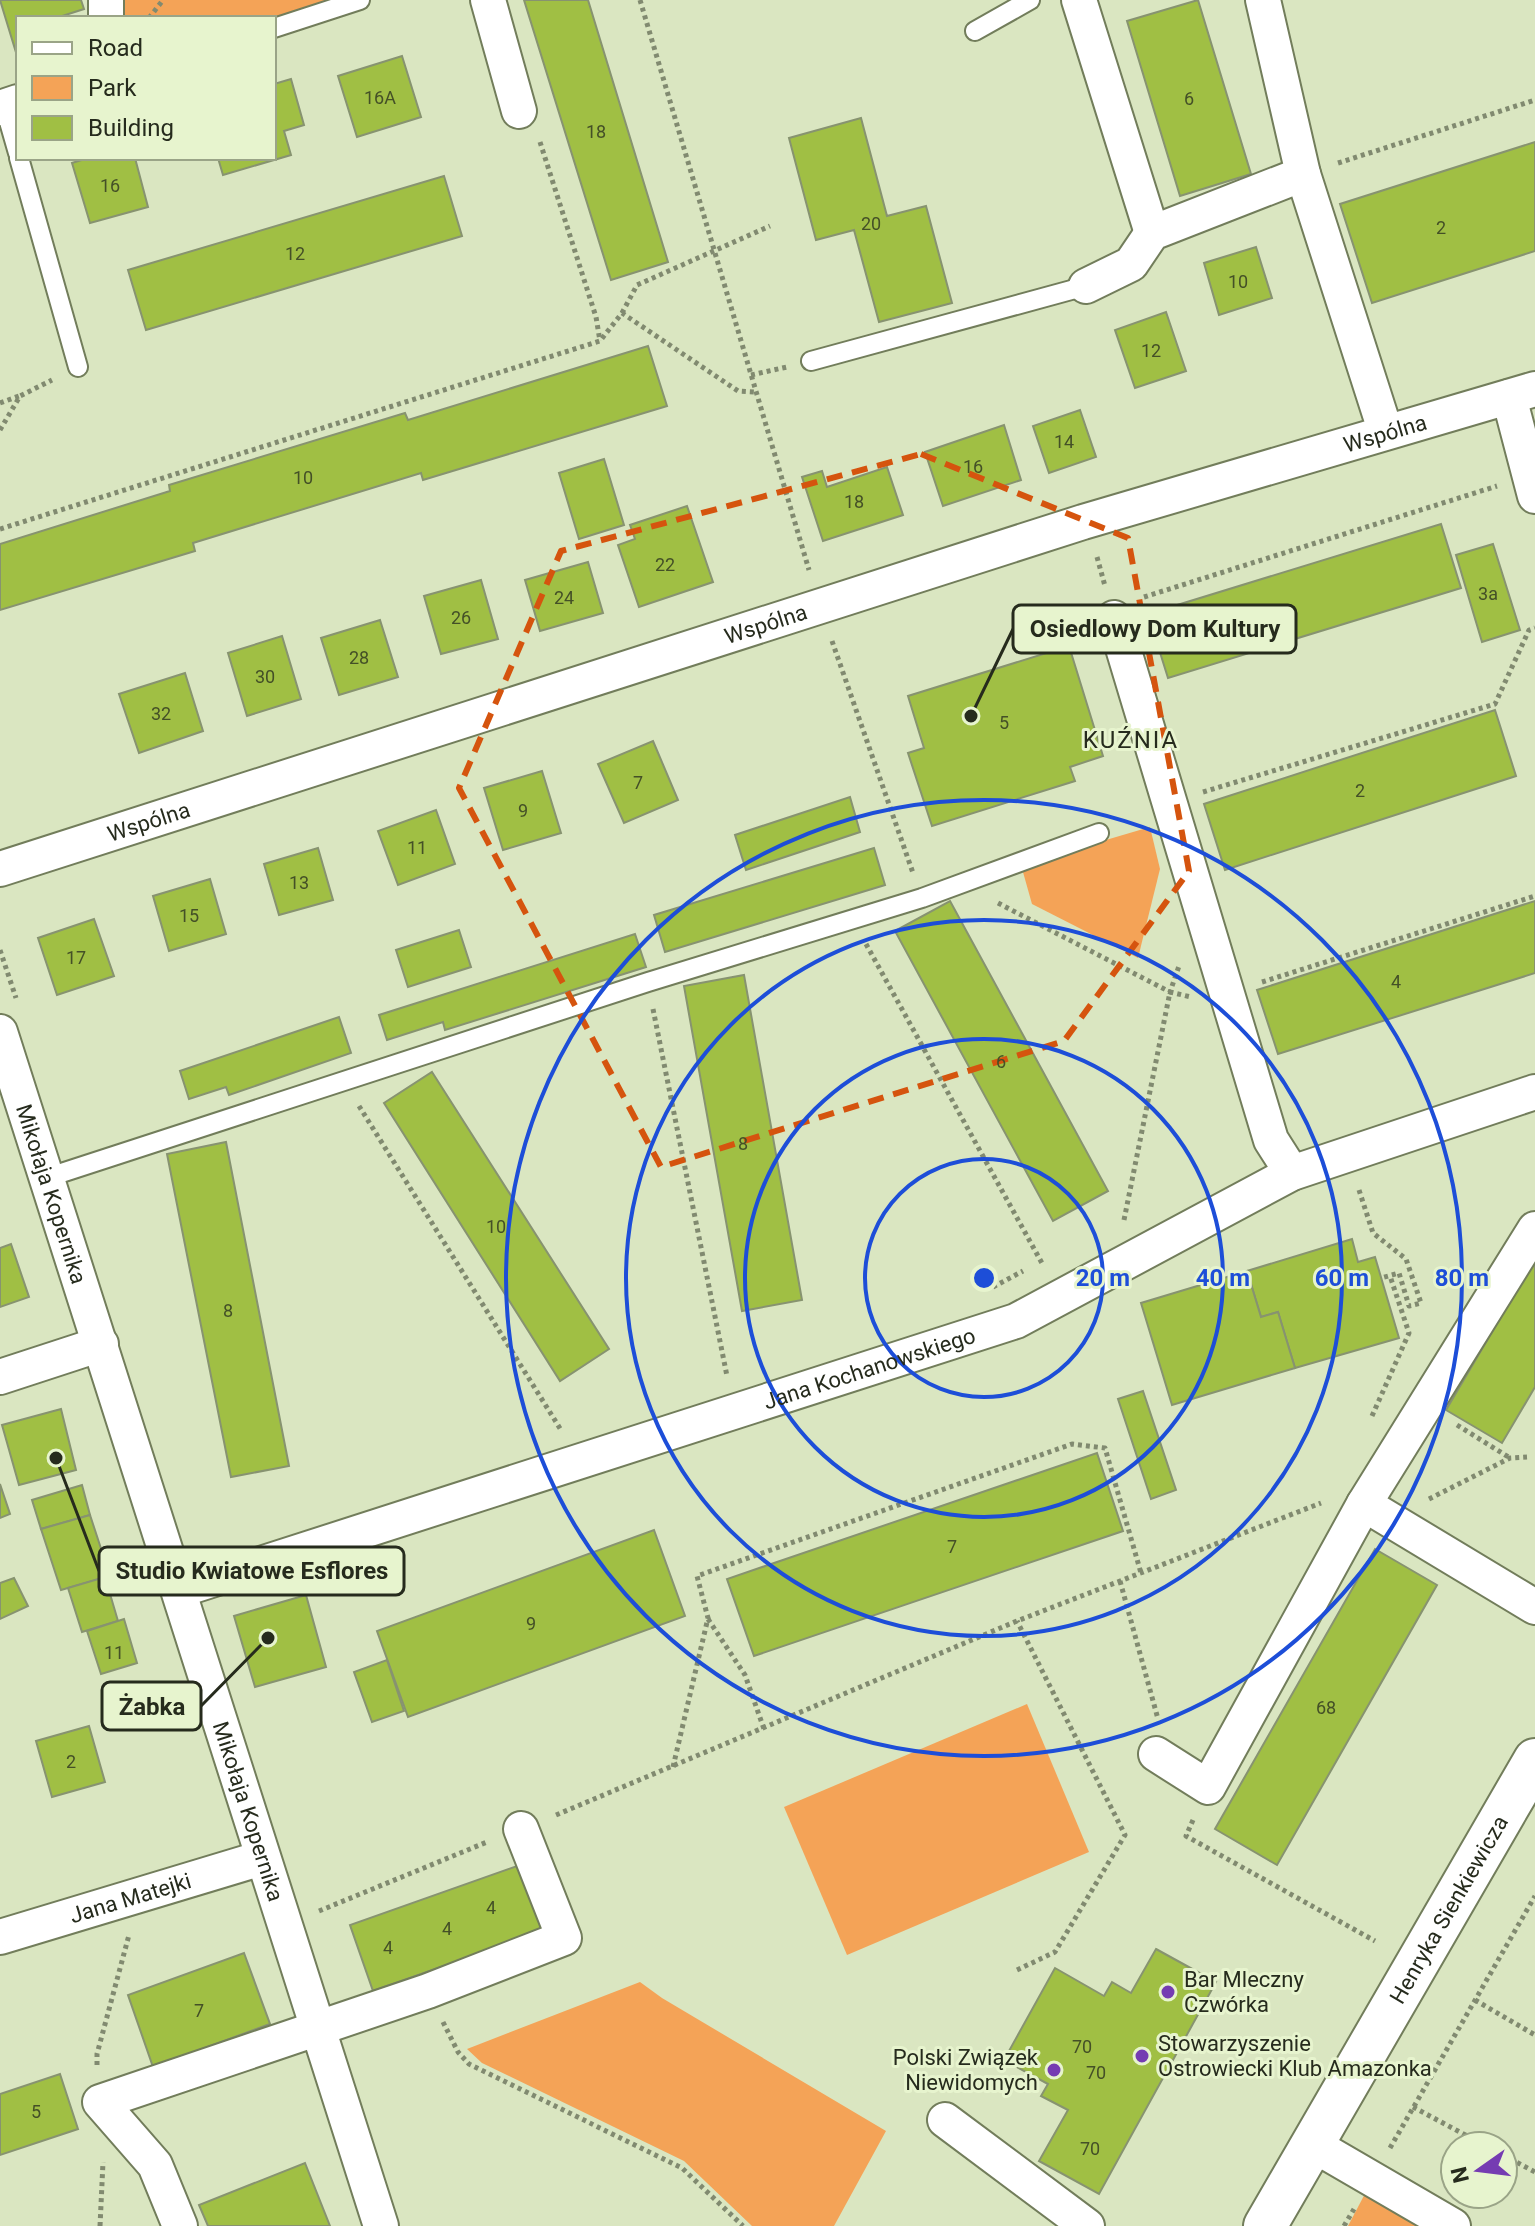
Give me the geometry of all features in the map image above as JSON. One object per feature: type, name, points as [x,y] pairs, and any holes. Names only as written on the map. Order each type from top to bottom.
[{"type":"street","points":[[488,0],[519,111]]},
{"type":"street","points":[[1079,0],[1152,233]]},
{"type":"street","points":[[1263,0],[1303,174],[1385,430]]},
{"type":"street","points":[[1086,286],[1131,264],[1152,233],[1303,174]]},
{"type":"street","points":[[1522,393],[1532,486]]},
{"type":"street","name":"Wspólna","points":[[0,869],[711,644],[819,606],[1083,522],[1385,430],[1522,393]]},
{"type":"street","points":[[1116,626],[1271,1140],[1292,1173]]},
{"type":"street","name":"Mikołaja Kopernika","points":[[10,1020],[49,1177],[262,1858],[381,2226]]},
{"type":"street","name":"Jana Kochanowskiego","points":[[180,1590],[1016,1321],[1292,1173],[1535,1092]]},
{"type":"street","points":[[1156,1754],[1208,1787],[1364,1504],[1535,1229]]},
{"type":"street","points":[[0,1377],[101,1344]]},
{"type":"street","points":[[1364,1504],[1535,1607]]},
{"type":"street","name":"Henryka Sienkiewicza","points":[[1265,2226],[1535,1760]]},
{"type":"street","points":[[180,2226],[155,2165],[100,2102],[428,1991],[564,1938],[521,1829]]},
{"type":"street","name":"Jana Matejki","points":[[0,1937],[262,1858]]},
{"type":"street","points":[[945,2120],[1087,2226]]},
{"type":"street","points":[[1312,2144],[1453,2226]]},
{"type":"lane","points":[[276,27],[360,0]]},
{"type":"lane","points":[[975,31],[1030,0]]},
{"type":"lane","points":[[6,102],[16,143]]},
{"type":"lane","points":[[20,160],[78,367]]},
{"type":"lane","points":[[811,361],[1086,286]]},
{"type":"lane","points":[[49,1177],[648,982],[922,898],[1099,833]]},
{"type":"path","points":[[151,16],[163,0]]},
{"type":"path","points":[[640,0],[819,606],[922,898]]},
{"type":"path","points":[[1303,174],[1535,100]]},
{"type":"path","points":[[519,111],[538,135],[596,317],[600,341]]},
{"type":"path","points":[[0,529],[600,341],[622,313],[637,285],[770,226]]},
{"type":"path","points":[[622,313],[738,391],[754,392]]},
{"type":"path","points":[[0,403],[78,367]]},
{"type":"path","points":[[0,430],[20,396]]},
{"type":"path","points":[[1116,626],[1130,602],[1532,486]]},
{"type":"path","points":[[1083,522],[1091,538],[1116,626]]},
{"type":"path","points":[[1169,803],[1495,704],[1529,630],[1535,628]]},
{"type":"path","points":[[962,884],[1170,992]]},
{"type":"path","points":[[1227,993],[1535,896]]},
{"type":"path","points":[[853,920],[1060,1298]]},
{"type":"path","points":[[0,950],[10,1020]]},
{"type":"path","points":[[1124,1222],[1170,992],[1180,964]]},
{"type":"path","points":[[648,982],[735,1412]]},
{"type":"path","points":[[344,1083],[563,1433],[548,1438]]},
{"type":"path","points":[[1347,1155],[1373,1233],[1406,1259],[1421,1303],[1409,1306],[1399,1273],[1381,1278]]},
{"type":"path","points":[[1110,1228],[1137,1214]]},
{"type":"path","points":[[988,1289],[1055,1255]]},
{"type":"path","points":[[1367,1426],[1409,1333],[1390,1276]]},
{"type":"path","points":[[713,1383],[742,1373]]},
{"type":"path","points":[[1427,1406],[1510,1458]]},
{"type":"path","points":[[764,1729],[745,1675],[708,1618],[697,1576],[1072,1444],[1105,1448],[1141,1573]]},
{"type":"path","points":[[284,1925],[673,1767],[1017,1621],[1336,1497],[1406,1511],[1510,1458],[1527,1457]]},
{"type":"path","points":[[1120,1581],[1159,1722],[1156,1754]]},
{"type":"path","points":[[673,1767],[708,1618]]},
{"type":"path","points":[[1017,1621],[1125,1835],[1055,1952],[1017,1970]]},
{"type":"path","points":[[1208,1787],[1186,1836],[1375,1941]]},
{"type":"path","points":[[1344,2226],[1535,1896]]},
{"type":"path","points":[[428,1991],[458,2052],[469,2064],[682,2168],[743,2226]]},
{"type":"path","points":[[1475,2000],[1535,2035]]},
{"type":"path","points":[[1413,2107],[1456,2130]]},
{"type":"highlighted area","points":[[921,454],[1128,538],[1189,871],[1064,1041],[661,1167],[459,788],[561,551]]},
{"type":"green space","points":[[106,0],[360,0],[276,27],[276,16],[106,16]]},
{"type":"green space","points":[[1150,827],[1160,869],[1138,958],[1032,904],[1021,865]]},
{"type":"green space","points":[[1027,1704],[1089,1852],[847,1955],[784,1807]]},
{"type":"green space","points":[[640,1982],[886,2131],[834,2226],[752,2226],[684,2161],[482,2063],[467,2049]]},
{"type":"green space","points":[[1368,2188],[1433,2226],[1348,2226]]},
{"type":"building","points":[[0,0],[81,0],[84,9],[62,16],[16,16],[16,52]]},
{"type":"building","points":[[524,0],[588,0],[668,262],[611,280]]},
{"type":"building","points":[[1198,0],[1251,174],[1180,196],[1127,21]]},
{"type":"building","points":[[402,56],[421,117],[357,137],[338,76]]},
{"type":"building","points":[[291,79],[304,125],[284,131],[291,155],[276,159],[276,83]]},
{"type":"building","points":[[861,118],[887,216],[926,206],[952,303],[879,322],[854,230],[816,240],[789,138]]},
{"type":"building","points":[[1535,142],[1535,251],[1372,303],[1340,204]]},
{"type":"building","points":[[82,160],[136,160],[148,207],[90,223],[72,163]]},
{"type":"building","points":[[219,160],[274,160],[223,175]]},
{"type":"building","points":[[444,176],[462,236],[146,330],[128,270]]},
{"type":"building","points":[[1256,247],[1272,298],[1219,315],[1204,263]]},
{"type":"building","points":[[1166,312],[1186,371],[1135,388],[1115,330]]},
{"type":"building","points":[[648,346],[667,406],[423,480],[421,473],[193,543],[195,551],[0,610],[0,544],[170,491],[169,485],[405,413],[408,420]]},
{"type":"building","points":[[1080,410],[1096,457],[1049,473],[1033,426]]},
{"type":"building","points":[[1004,425],[1021,480],[943,506],[925,452]]},
{"type":"building","points":[[604,459],[624,525],[579,539],[559,473]]},
{"type":"building","points":[[887,467],[903,515],[823,541],[802,477],[822,471],[827,487]]},
{"type":"building","points":[[687,506],[713,582],[639,607],[618,545],[635,539],[630,525]]},
{"type":"building","points":[[1441,524],[1461,588],[1168,678],[1148,614]]},
{"type":"building","points":[[1493,544],[1520,630],[1482,642],[1456,555]]},
{"type":"building","points":[[588,562],[603,613],[540,631],[525,580]]},
{"type":"building","points":[[481,580],[498,639],[441,654],[424,596]]},
{"type":"building","points":[[380,620],[398,677],[339,695],[321,638]]},
{"type":"building","points":[[282,636],[301,699],[247,716],[228,653]]},
{"type":"building","points":[[1069,646],[1103,756],[1070,767],[1075,781],[932,826],[908,753],[924,748],[908,696]]},
{"type":"building","points":[[185,673],[203,731],[139,753],[119,694]]},
{"type":"building","points":[[1495,710],[1516,776],[1225,870],[1204,804]]},
{"type":"building","points":[[653,741],[678,800],[624,823],[598,764]]},
{"type":"building","points":[[542,771],[561,833],[503,850],[484,788]]},
{"type":"building","points":[[850,797],[860,832],[746,870],[735,835]]},
{"type":"building","points":[[436,810],[455,864],[398,885],[378,831]]},
{"type":"building","points":[[318,848],[333,900],[279,915],[264,864]]},
{"type":"building","points":[[874,848],[885,885],[665,952],[654,915]]},
{"type":"building","points":[[210,879],[226,934],[169,951],[153,896]]},
{"type":"building","points":[[950,901],[1108,1191],[1053,1221],[895,931]]},
{"type":"building","points":[[1535,901],[1535,973],[1278,1054],[1257,990]]},
{"type":"building","points":[[94,919],[114,976],[57,995],[38,938]]},
{"type":"building","points":[[459,930],[471,967],[408,987],[396,950]]},
{"type":"building","points":[[635,934],[646,967],[445,1030],[443,1022],[387,1040],[379,1015]]},
{"type":"building","points":[[744,975],[802,1300],[742,1311],[684,986]]},
{"type":"building","points":[[339,1017],[351,1053],[229,1095],[226,1087],[189,1099],[180,1071]]},
{"type":"building","points":[[432,1072],[609,1349],[560,1381],[384,1103]]},
{"type":"building","points":[[226,1142],[289,1466],[231,1477],[167,1154]]},
{"type":"building","points":[[1352,1239],[1358,1262],[1375,1257],[1399,1338],[1295,1368],[1278,1312],[1261,1317],[1247,1271]]},
{"type":"building","points":[[11,1244],[29,1297],[0,1307],[0,1248]]},
{"type":"building","points":[[1535,1259],[1535,1387],[1502,1443],[1446,1410]]},
{"type":"building","points":[[1247,1271],[1261,1317],[1278,1312],[1295,1368],[1172,1405],[1141,1303]]},
{"type":"building","points":[[1143,1391],[1176,1490],[1151,1499],[1118,1399]]},
{"type":"building","points":[[61,1409],[76,1470],[19,1485],[2,1425]]},
{"type":"building","points":[[1097,1453],[1123,1531],[754,1656],[727,1579]]},
{"type":"building","points":[[0,1484],[10,1514],[0,1518]]},
{"type":"building","points":[[82,1485],[90,1515],[41,1529],[32,1500]]},
{"type":"building","points":[[90,1515],[110,1576],[61,1590],[41,1529]]},
{"type":"building","points":[[654,1530],[685,1616],[408,1717],[377,1631]]},
{"type":"building","points":[[1375,1549],[1437,1585],[1277,1865],[1215,1829]]},
{"type":"building","points":[[105,1577],[118,1621],[82,1632],[68,1588]]},
{"type":"building","points":[[14,1578],[28,1606],[0,1619],[0,1583]]},
{"type":"building","points":[[306,1595],[326,1667],[255,1687],[234,1616]]},
{"type":"building","points":[[124,1619],[137,1663],[101,1674],[87,1631]]},
{"type":"building","points":[[387,1660],[404,1711],[372,1722],[354,1672]]},
{"type":"building","points":[[89,1726],[105,1782],[52,1797],[36,1741]]},
{"type":"building","points":[[520,1865],[543,1931],[373,1991],[350,1925]]},
{"type":"building","points":[[1156,1949],[1216,1982],[1099,2194],[1039,2161],[1068,2110],[1041,2096],[1048,2084],[1004,2060],[1055,1968],[1104,1996],[1112,1982],[1131,1993]]},
{"type":"building","points":[[244,1953],[270,2024],[153,2067],[128,1995]]},
{"type":"building","points":[[60,2074],[78,2129],[0,2155],[0,2094]]},
{"type":"building","points":[[305,2163],[330,2226],[208,2226],[199,2205]]},
{"type":"place","name":"Osiedlowy Dom Kultury","points":[[971,716]]},
{"type":"place","name":"Studio Kwiatowe Esflores","points":[[56,1458]]},
{"type":"place","name":"Żabka","points":[[268,1638]]},
{"type":"place","name":"Bar Mleczny Czwórka","points":[[1168,1992]]},
{"type":"place","name":"Stowarzyszenie Ostrowiecki Klub Amazonka","points":[[1142,2056]]},
{"type":"place","name":"Polski Związek Niewidomych","points":[[1054,2070]]},
{"type":"district","name":"KUŹNIA","points":[[1131,740]]}]
